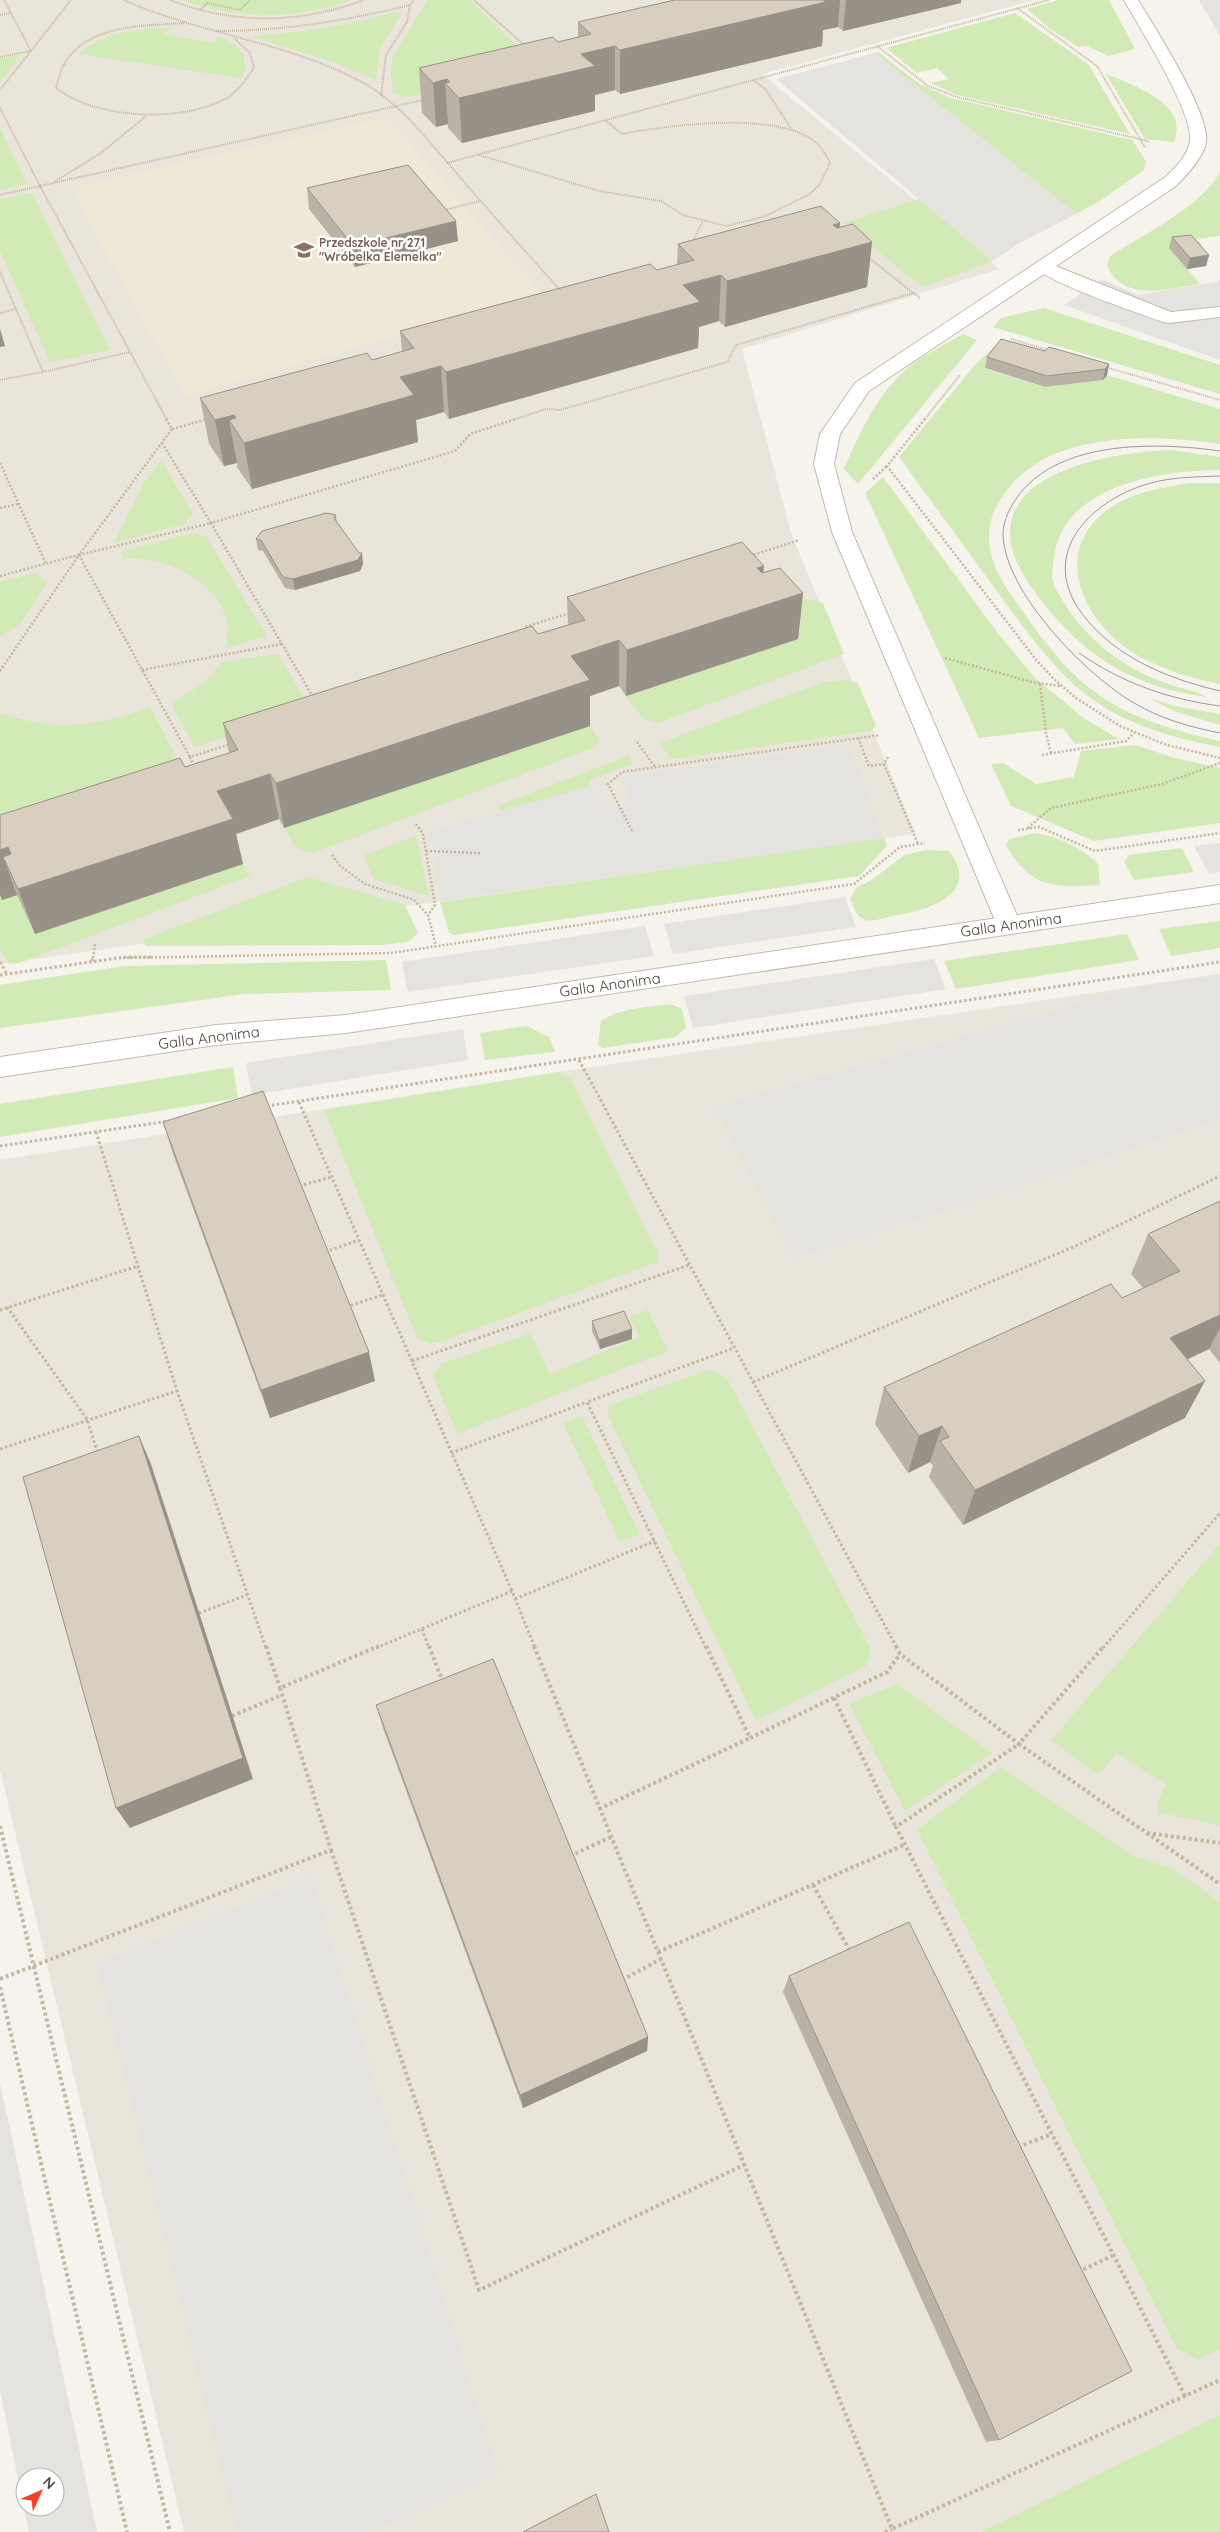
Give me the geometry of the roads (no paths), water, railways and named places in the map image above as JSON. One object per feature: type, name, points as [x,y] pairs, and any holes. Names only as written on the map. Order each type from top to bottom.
[{"type":"street","points":[[1010,925],[843,535],[824,464],[830,434],[862,387],[1170,182],[1183,170],[1198,142],[1197,131],[1180,84],[1131,0]]},
{"type":"street","points":[[1043,266],[1064,277],[1169,318],[1220,312]]},
{"type":"street","name":"Galla Anonima","points":[[0,1067],[216,1035],[346,1024],[1220,894]]},
{"type":"tram line","points":[[1220,451],[1168,446],[1139,446],[1110,449],[1082,455],[1056,465],[1034,479],[1011,507],[1003,529],[1007,557],[1017,581],[1032,606],[1072,653],[1115,690],[1134,703],[1165,718],[1220,733]]},
{"type":"tram line","points":[[1220,476],[1160,481],[1141,486],[1120,495],[1086,521],[1074,537],[1067,554],[1065,574],[1071,594],[1083,615],[1111,643],[1127,655],[1163,673],[1220,691]]},
{"type":"tram line","points":[[1079,653],[1112,673],[1146,688],[1182,699],[1220,706]]},
{"type":"place","name":"Przedszkole nr 271 \"Wróbelka Elemelka\"","points":[[304,250]]}]
